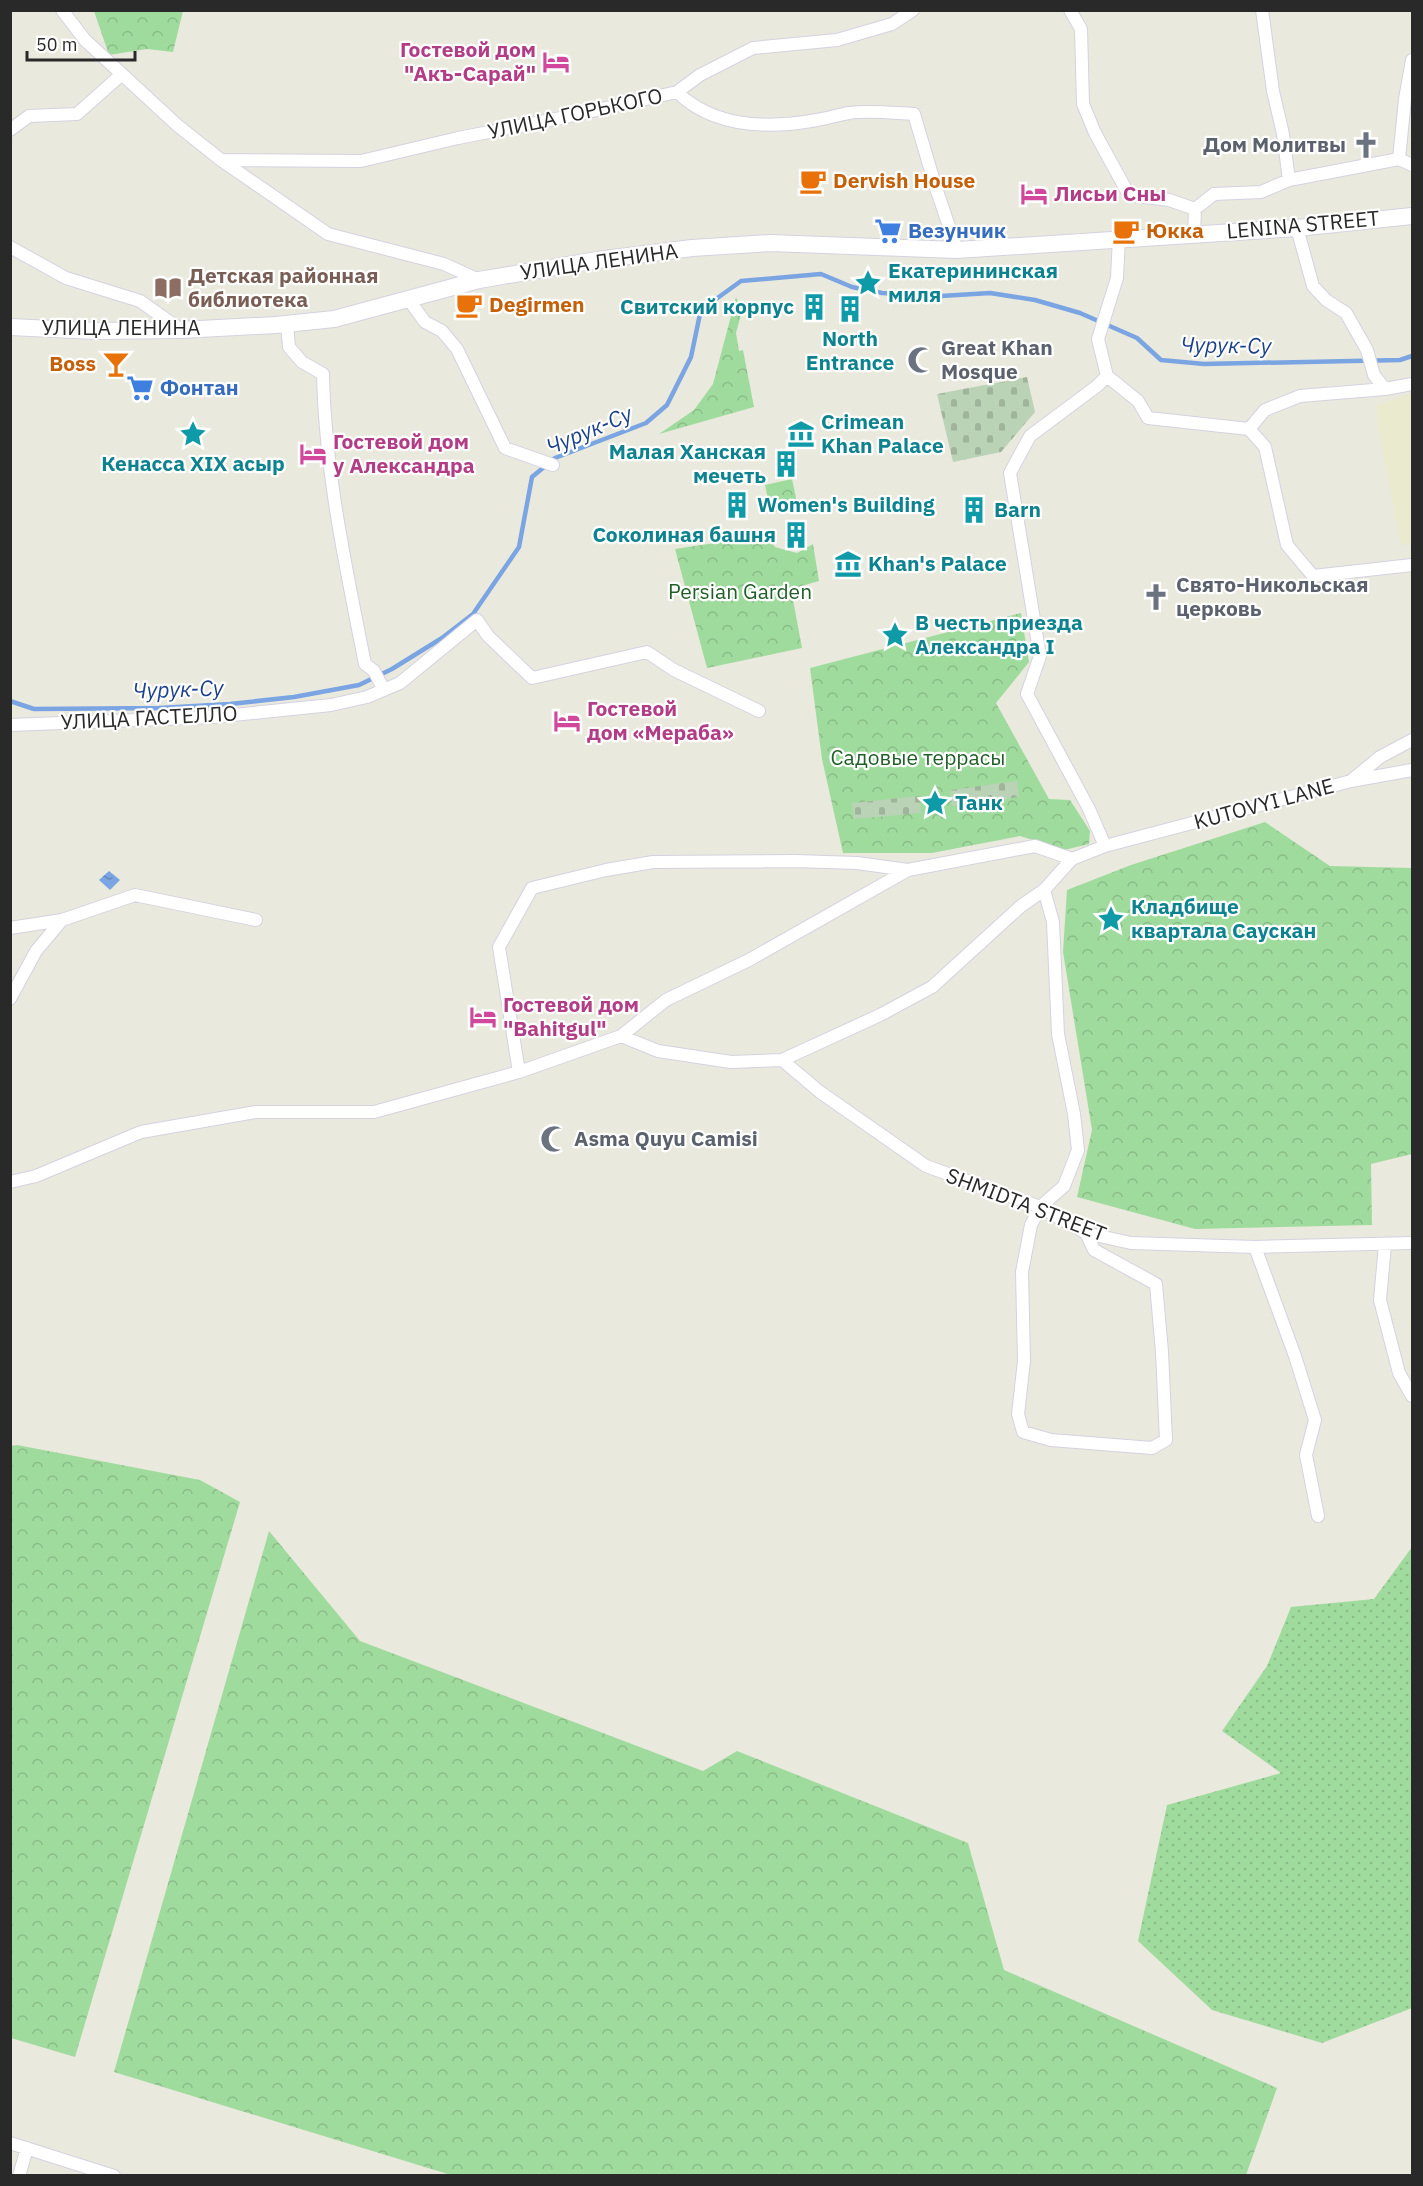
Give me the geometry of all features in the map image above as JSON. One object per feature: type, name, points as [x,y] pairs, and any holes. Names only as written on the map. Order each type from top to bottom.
[{"type":"main road","name":"LENINA STREET","points":[[1194,234],[1297,228],[1413,216]]},
{"type":"main road","name":"УЛИЦА ЛЕНИНА","points":[[10,327],[96,331],[181,330],[334,319],[479,280],[692,248],[770,243],[957,250],[1194,234]]},
{"type":"street","points":[[62,10],[85,40],[177,125],[221,160],[328,234],[444,264],[479,280]]},
{"type":"street","name":"УЛИЦА ГОРЬКОГО","points":[[221,160],[361,161],[458,138],[566,117],[677,92],[700,75],[753,48],[837,40],[892,24],[913,10]]},
{"type":"street","points":[[1071,10],[1081,29],[1083,104],[1095,133],[1129,195],[1169,200],[1195,209]]},
{"type":"street","points":[[1262,10],[1273,91],[1283,134],[1288,180]]},
{"type":"street","points":[[1400,159],[1405,99],[1413,60]]},
{"type":"street","points":[[10,130],[29,116],[77,114],[122,74]]},
{"type":"street","points":[[677,92],[688,103],[721,120],[762,125],[815,120],[851,113],[914,114],[957,250]]},
{"type":"street","points":[[1194,234],[1195,209],[1214,194],[1261,192],[1288,180],[1400,159],[1413,165]]},
{"type":"street","points":[[1297,228],[1313,286],[1326,300],[1346,313],[1367,350],[1374,375],[1385,389]]},
{"type":"street","points":[[1119,238],[1117,278],[1098,339],[1107,376],[1138,401],[1148,418],[1249,429],[1265,447],[1287,545],[1313,576],[1413,565]]},
{"type":"street","points":[[10,247],[66,278],[140,301],[181,330]]},
{"type":"street","points":[[409,300],[425,322],[442,331],[457,350],[505,448],[548,464]]},
{"type":"street","points":[[287,324],[289,347],[302,362],[324,374],[324,422],[336,518],[365,664],[374,671],[382,687]]},
{"type":"street","points":[[1105,846],[1089,809],[1027,694],[1040,656],[1010,473],[1030,436],[1107,376]]},
{"type":"street","points":[[1249,429],[1265,410],[1300,396],[1385,389],[1413,384]]},
{"type":"street","name":"УЛИЦА ГАСТЕЛЛО","points":[[10,725],[213,717],[331,705],[367,697],[382,687],[400,683],[477,620],[488,636],[532,678],[647,652],[674,670],[759,711]]},
{"type":"street","name":"KUTOVYI LANE","points":[[1072,859],[1105,846],[1351,781],[1380,757],[1413,740]]},
{"type":"street","points":[[1351,781],[1413,770]]},
{"type":"street","points":[[10,1182],[36,1176],[141,1132],[256,1112],[374,1112],[519,1072],[621,1036],[666,1000],[749,960],[908,870],[1035,846],[1072,859],[1044,890],[1022,906],[932,987],[880,1015],[782,1060],[731,1062],[658,1051],[621,1036]]},
{"type":"street","points":[[519,1072],[499,947],[532,888],[606,870],[653,862],[857,862],[908,870]]},
{"type":"street","points":[[1044,890],[1053,922],[1058,1034],[1074,1114],[1078,1150],[1064,1186],[1040,1207],[1031,1225],[1022,1272],[1024,1361],[1018,1414],[1023,1432],[1050,1440],[1152,1448],[1166,1440],[1156,1284],[1094,1250],[1086,1233]]},
{"type":"street","points":[[10,928],[62,920],[135,895],[256,920]]},
{"type":"street","points":[[10,999],[36,951],[62,920]]},
{"type":"street","name":"SHMIDTA STREET","points":[[782,1060],[820,1092],[926,1166],[1040,1207],[1086,1233],[1131,1243],[1255,1246],[1413,1243]]},
{"type":"street","points":[[1385,1245],[1380,1300],[1399,1373],[1413,1396]]},
{"type":"street","points":[[1255,1246],[1295,1356],[1315,1420],[1306,1455],[1318,1516]]},
{"type":"street","points":[[10,2143],[114,2175]]},
{"type":"street","points":[[19,2175],[27,2148]]},
{"type":"shaded area","points":[[1412,393],[1412,544],[1401,545],[1376,406]]},
{"type":"green space","points":[[94,11],[183,11],[173,52],[147,49],[109,55]]},
{"type":"green space","points":[[736,297],[742,311],[736,333],[739,351],[743,350],[754,407],[659,434],[694,410],[713,384]]},
{"type":"green space","points":[[1027,377],[1035,412],[1001,452],[953,462],[937,394]]},
{"type":"green space","points":[[792,479],[798,507],[771,513],[765,485]]},
{"type":"green space","name":"Persian Garden","points":[[767,535],[775,547],[797,553],[813,544],[819,581],[791,589],[802,648],[707,668],[675,549]]},
{"type":"green space","name":"Садовые террасы","points":[[1021,613],[1029,662],[996,703],[1049,799],[1070,800],[1090,831],[1089,844],[1064,850],[1020,836],[932,853],[843,853],[822,759],[810,668]]},
{"type":"green space","points":[[1017,781],[1019,797],[952,806],[950,790]]},
{"type":"green space","points":[[919,796],[921,813],[854,819],[852,803]]},
{"type":"green space","points":[[1265,822],[1330,866],[1412,868],[1412,1154],[1371,1164],[1372,1225],[1195,1229],[1077,1197],[1092,1130],[1063,952],[1067,890],[1131,865]]},
{"type":"green space","points":[[17,1445],[200,1480],[240,1502],[75,2057],[11,2038],[10,1446]]},
{"type":"green space","points":[[269,1531],[360,1641],[703,1771],[737,1751],[968,1843],[1004,1970],[1277,2088],[1246,2175],[451,2175],[114,2072]]},
{"type":"green space","points":[[1412,1547],[1412,2008],[1322,2043],[1212,2010],[1138,1941],[1167,1805],[1281,1773],[1222,1731],[1267,1666],[1291,1607],[1374,1599]]},
{"type":"water","points":[[109,871],[120,880],[110,890],[99,880]]},
{"type":"waterway","name":"Чурук-Су","points":[[10,701],[34,709],[159,708],[230,704],[294,697],[359,685],[392,669],[442,638],[473,614],[519,547],[532,477],[555,458],[646,423],[667,405],[691,357],[700,314],[712,302],[741,281],[821,274],[852,287],[882,293],[941,296],[990,293],[1035,300],[1080,313],[1137,338],[1161,360],[1204,364],[1400,360],[1412,356]]},
{"type":"place","name":"Гостевой дом \"Акъ-Сарай\"","points":[[556,62]]},
{"type":"place","name":"Дом Молитвы","points":[[1366,145]]},
{"type":"place","name":"Dervish House","points":[[813,181]]},
{"type":"place","name":"Лисьи Сны","points":[[1034,194]]},
{"type":"place","name":"Везунчик","points":[[888,231]]},
{"type":"place","name":"Юкка","points":[[1126,231]]},
{"type":"place","name":"Екатерининская миля","points":[[868,283]]},
{"type":"place","name":"Детская районная библиотека","points":[[168,288]]},
{"type":"place","name":"Degirmen","points":[[469,305]]},
{"type":"place","name":"Свитский корпус","points":[[814,307]]},
{"type":"place","name":"North Entrance","points":[[850,309]]},
{"type":"place","name":"Great Khan Mosque","points":[[921,360]]},
{"type":"place","name":"Boss","points":[[116,364]]},
{"type":"place","name":"Фонтан","points":[[140,388]]},
{"type":"place","name":"Кенасса XIX асыр","points":[[193,434]]},
{"type":"place","name":"Crimean Khan Palace","points":[[801,434]]},
{"type":"place","name":"Гостевой дом у Александра","points":[[313,454]]},
{"type":"place","name":"Малая Ханская мечеть","points":[[786,464]]},
{"type":"place","name":"Women's Building","points":[[737,505]]},
{"type":"place","name":"Barn","points":[[974,510]]},
{"type":"place","name":"Соколиная башня","points":[[796,535]]},
{"type":"place","name":"Khan's Palace","points":[[848,564]]},
{"type":"place","name":"Свято-Никольская церковь","points":[[1156,597]]},
{"type":"place","name":"В честь приезда Александра I","points":[[895,635]]},
{"type":"place","name":"Гостевой дом «Мераба»","points":[[567,721]]},
{"type":"place","name":"Танк","points":[[935,803]]},
{"type":"place","name":"Кладбище квартала Саускан","points":[[1111,919]]},
{"type":"place","name":"Гостевой дом \"Bahitgul\"","points":[[483,1017]]},
{"type":"place","name":"Asma Quyu Camisi","points":[[554,1139]]}]
